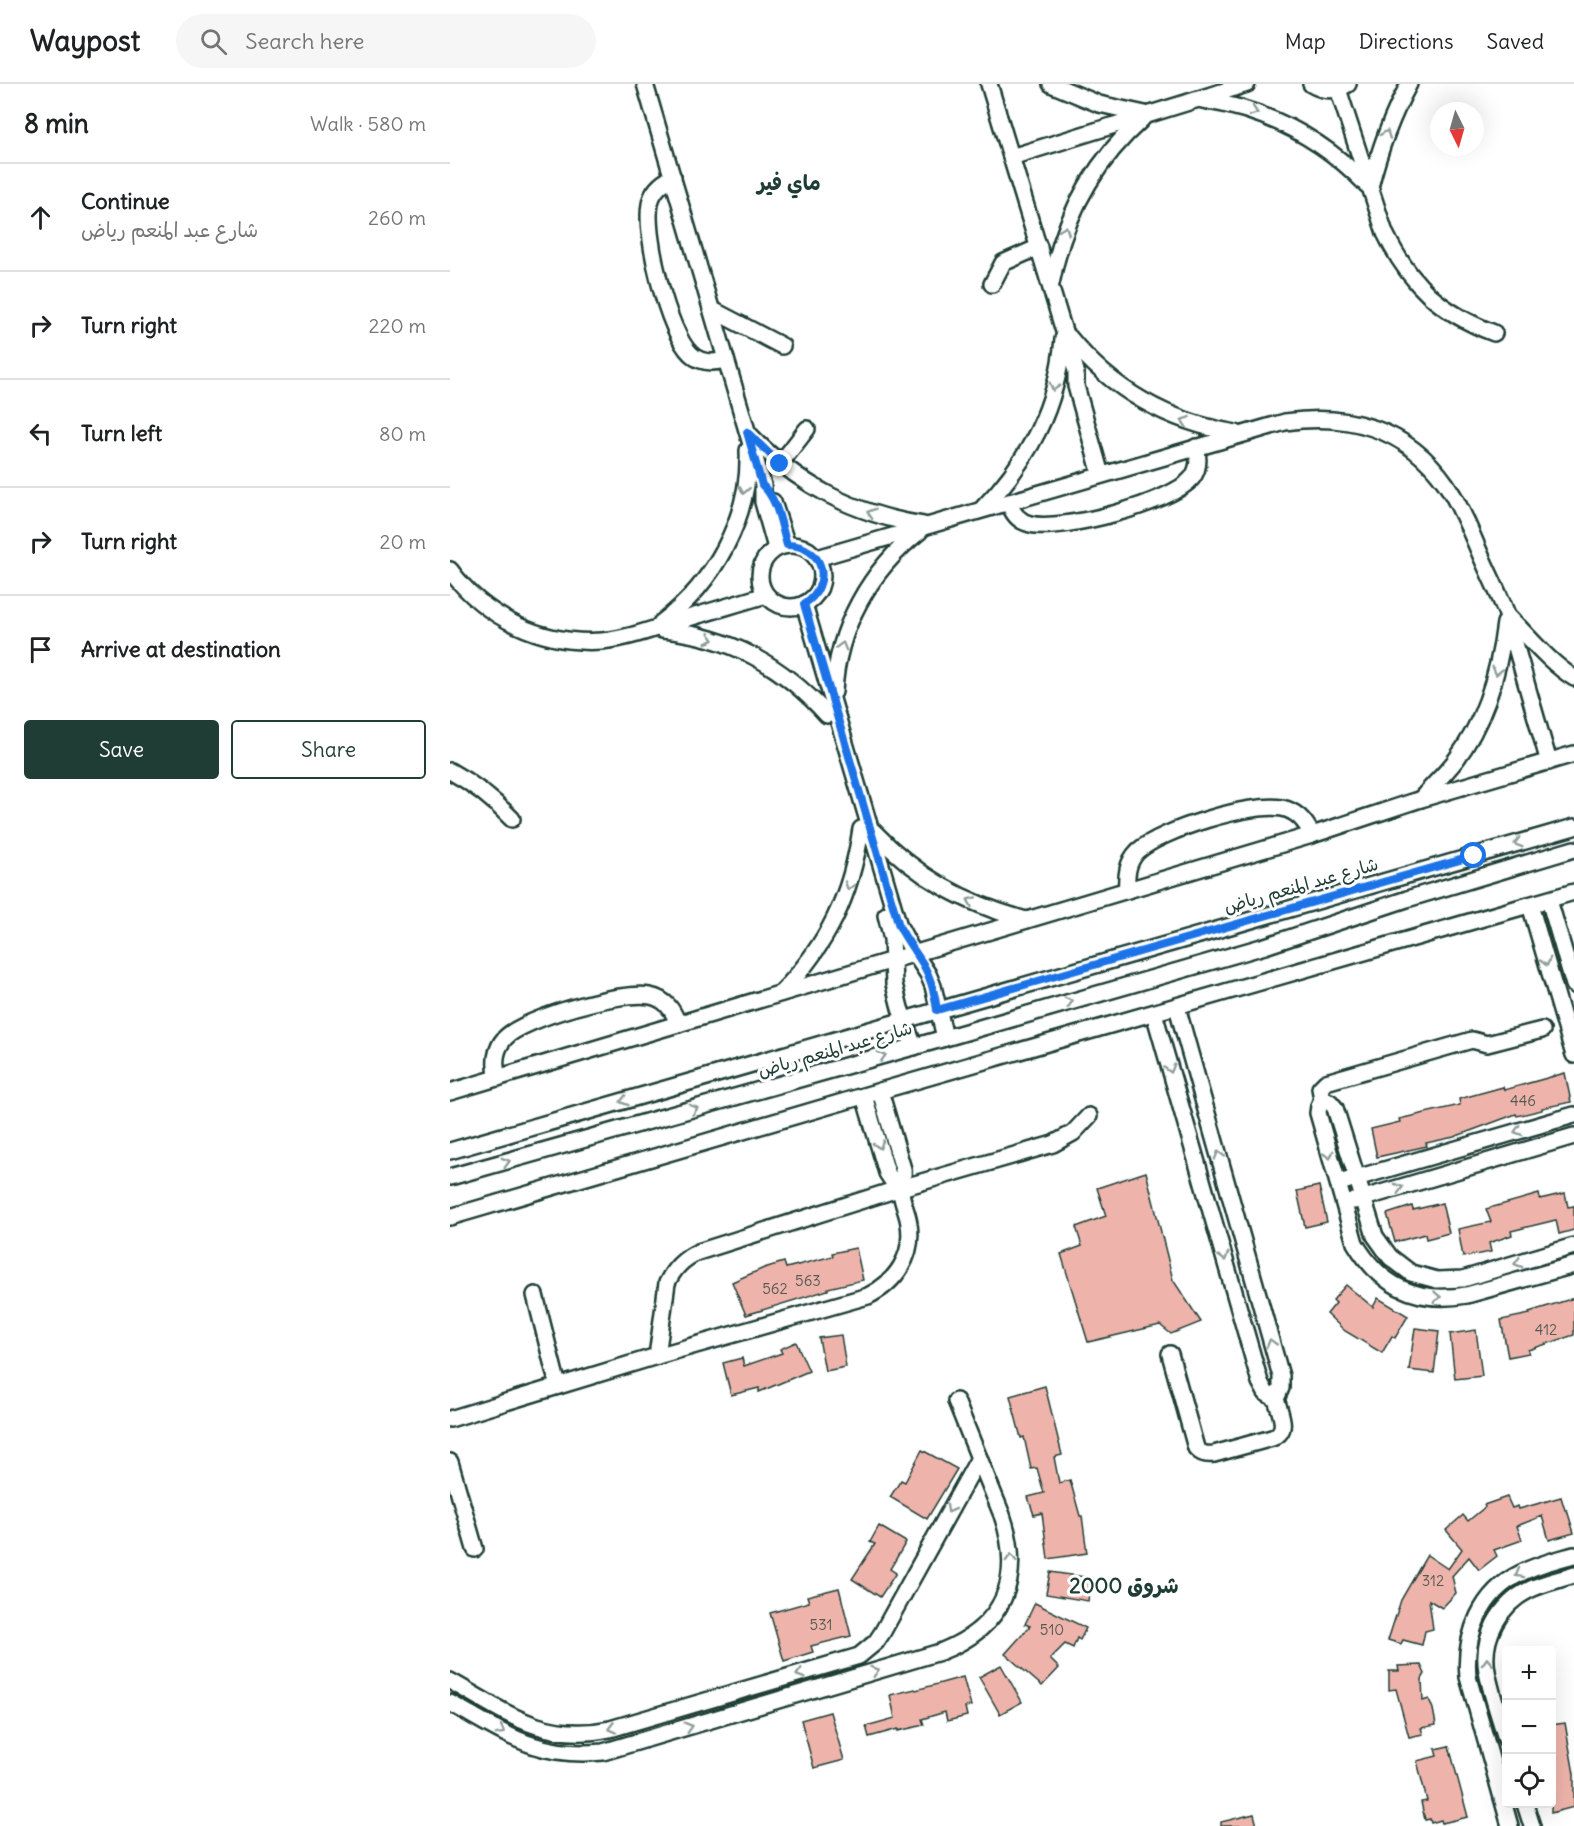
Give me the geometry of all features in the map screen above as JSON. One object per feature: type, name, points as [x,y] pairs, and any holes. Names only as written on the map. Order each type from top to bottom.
[{"type":"street","points":[[645,84],[762,485],[773,500],[782,546]]},
{"type":"street","points":[[990,84],[1076,371],[1076,386],[1106,474]]},
{"type":"street","points":[[1051,84],[1099,104],[1148,115]]},
{"type":"street","points":[[1197,99],[1214,84]]},
{"type":"street","points":[[1011,157],[1247,84]]},
{"type":"street","points":[[1311,84],[1322,89],[1343,86],[1370,188],[1385,233],[1406,271],[1437,303],[1455,315],[1494,333]]},
{"type":"street","points":[[1370,188],[1391,120],[1409,84]]},
{"type":"street","points":[[1197,99],[1246,109],[1292,127],[1334,154],[1370,188]]},
{"type":"street","points":[[1051,286],[1062,237],[1083,191],[1112,150],[1148,115]]},
{"type":"street","points":[[672,177],[658,187],[650,202],[651,235],[659,281],[685,347],[699,360],[708,362],[726,360]]},
{"type":"street","points":[[992,284],[1000,268],[1006,262],[1039,247]]},
{"type":"street","points":[[711,309],[782,346]]},
{"type":"street","points":[[1064,330],[1080,351],[1099,369],[1142,401],[1190,423],[1242,434]]},
{"type":"street","points":[[981,510],[1014,472],[1040,428],[1057,380],[1064,330]]},
{"type":"street","points":[[817,558],[1285,422],[1310,418],[1337,419],[1362,424],[1386,433],[1409,447],[1446,483],[1459,506],[1506,614],[1549,762]]},
{"type":"street","points":[[780,464],[807,429]]},
{"type":"street","points":[[747,432],[780,464],[818,490],[860,510],[893,520],[928,526]]},
{"type":"street","points":[[653,629],[692,595],[722,553],[733,530],[741,505],[747,468],[747,432]]},
{"type":"street","points":[[1009,502],[1016,516],[1022,521],[1038,525],[1072,523],[1115,514],[1186,484],[1196,471],[1197,447]]},
{"type":"street","points":[[830,709],[840,650],[859,600],[890,558],[928,526]]},
{"type":"street","points":[[782,546],[804,547],[817,558],[822,575],[821,584],[818,592],[800,605],[782,606],[766,595],[761,587],[760,569],[763,560],[769,553],[782,546]]},
{"type":"street","points":[[450,570],[477,601],[500,617],[524,629],[550,637],[577,641],[603,641],[628,637],[766,595]]},
{"type":"street","points":[[800,605],[865,828],[890,929],[894,984],[914,1047]]},
{"type":"street","points":[[1506,614],[1554,664],[1574,678]]},
{"type":"street","points":[[1421,799],[1455,761],[1478,723],[1500,662],[1506,614]]},
{"type":"street","points":[[653,629],[702,636],[749,653],[771,665],[830,709]]},
{"type":"street","points":[[450,1092],[1312,835],[1421,799],[1574,754]]},
{"type":"street","points":[[450,771],[470,781],[492,798],[512,819]]},
{"type":"street","points":[[1127,890],[1127,872],[1139,850],[1164,836],[1218,816],[1245,810],[1284,808],[1302,818],[1312,835]]},
{"type":"street","name":"شارع عبد المنعم رياض","points":[[450,1151],[1574,827]]},
{"type":"street","points":[[865,828],[908,864],[937,884],[976,904],[1026,920]]},
{"type":"street","points":[[865,828],[899,926],[931,980],[945,1038]]},
{"type":"street","points":[[781,993],[799,974],[830,930],[842,906],[865,828]]},
{"type":"street","name":"شارع عبد المنعم رياض","points":[[450,1177],[1264,946],[1407,899],[1574,849]]},
{"type":"street","points":[[450,1217],[1574,892]]},
{"type":"street","points":[[1549,900],[1574,986]]},
{"type":"street","points":[[1530,905],[1574,1055]]},
{"type":"street","points":[[498,1078],[495,1061],[497,1052],[507,1036],[550,1016],[586,1004],[613,998],[651,996],[669,1006],[678,1024]]},
{"type":"street","points":[[1170,1354],[1196,1448],[1204,1454],[1214,1454],[1279,1435],[1283,1423],[1276,1399],[1281,1388],[1281,1376],[1177,1006]]},
{"type":"street","points":[[1154,1013],[1260,1382],[1266,1393],[1276,1399]]},
{"type":"street","points":[[1542,1030],[1487,1044],[1472,1040],[1326,1082],[1320,1088],[1322,1099],[1318,1106],[1318,1113],[1355,1242],[1363,1257],[1387,1281],[1417,1295],[1451,1298],[1574,1265]]},
{"type":"street","points":[[450,1419],[657,1356],[868,1296],[880,1290],[898,1272],[908,1249],[909,1224],[901,1188],[904,1179],[903,1169],[880,1091]]},
{"type":"street","points":[[864,1096],[887,1173],[892,1182],[901,1188]]},
{"type":"street","points":[[1322,1099],[1330,1102],[1335,1108],[1375,1236],[1390,1257],[1411,1273],[1430,1279],[1450,1281],[1463,1279],[1574,1246]]},
{"type":"street","points":[[1337,1184],[1574,1115]]},
{"type":"street","points":[[657,1356],[667,1283],[672,1272],[688,1257],[901,1188],[1053,1144],[1073,1133],[1089,1116]]},
{"type":"street","points":[[1343,1204],[1574,1136]]},
{"type":"street","points":[[535,1295],[558,1386]]},
{"type":"street","points":[[450,1703],[528,1744],[557,1752],[588,1753],[618,1749],[956,1646],[982,1628],[1003,1603],[1011,1574],[1010,1544],[1002,1515],[956,1401]]},
{"type":"street","points":[[450,1681],[534,1726],[559,1732],[585,1733],[610,1729],[860,1656],[876,1642],[979,1458]]},
{"type":"street","points":[[450,1462],[475,1550]]},
{"type":"street","points":[[1510,1826],[1468,1677],[1467,1662],[1471,1632],[1485,1604],[1506,1582],[1533,1568],[1574,1555]]},
{"type":"street","points":[[1502,1724],[1487,1670],[1488,1643],[1492,1630],[1498,1618],[1516,1598],[1541,1585],[1574,1575]]},
{"type":"street","points":[[822,1667],[829,1686]]},
{"type":"street","points":[[1527,1808],[1532,1826]]},
{"type":"building","points":[[1565,1073],[1571,1102],[1517,1116],[1516,1114],[1454,1137],[1426,1143],[1427,1146],[1377,1157],[1371,1129],[1400,1122],[1399,1119],[1460,1105],[1459,1099],[1503,1087],[1504,1090]]},
{"type":"building","points":[[1146,1172],[1173,1280],[1201,1322],[1171,1334],[1160,1325],[1088,1342],[1061,1254],[1082,1246],[1076,1227],[1106,1216],[1097,1188]]},
{"type":"building","points":[[1319,1186],[1327,1222],[1305,1227],[1297,1191]]},
{"type":"building","points":[[1565,1193],[1568,1207],[1574,1206],[1574,1230],[1559,1234],[1556,1220],[1511,1231],[1512,1235],[1489,1243],[1491,1252],[1463,1257],[1458,1229],[1491,1222],[1486,1209],[1539,1194],[1540,1199]]},
{"type":"building","points":[[1442,1203],[1449,1233],[1426,1239],[1425,1234],[1395,1242],[1387,1214],[1412,1206],[1413,1210]]},
{"type":"building","points":[[856,1248],[863,1280],[828,1288],[828,1290],[746,1315],[732,1282],[784,1262],[786,1268]]},
{"type":"building","points":[[1346,1285],[1373,1307],[1378,1298],[1408,1316],[1395,1338],[1392,1336],[1382,1353],[1345,1331],[1327,1314],[1336,1303],[1333,1300]]},
{"type":"building","points":[[1574,1298],[1574,1335],[1528,1350],[1529,1353],[1508,1357],[1501,1320],[1530,1314],[1529,1312]]},
{"type":"building","points":[[1415,1328],[1439,1331],[1434,1373],[1409,1370]]},
{"type":"building","points":[[1476,1330],[1482,1376],[1455,1379],[1450,1334]]},
{"type":"building","points":[[841,1335],[846,1367],[825,1371],[819,1338]]},
{"type":"building","points":[[796,1342],[809,1371],[759,1392],[759,1388],[731,1395],[723,1363],[742,1358],[744,1366],[782,1353],[780,1349]]},
{"type":"building","points":[[1045,1386],[1062,1455],[1054,1457],[1059,1483],[1070,1480],[1080,1516],[1082,1516],[1087,1553],[1048,1559],[1042,1513],[1034,1515],[1028,1497],[1044,1493],[1037,1468],[1031,1469],[1024,1437],[1021,1438],[1010,1396]]},
{"type":"building","points":[[922,1450],[957,1469],[927,1519],[890,1497],[901,1480],[905,1482]]},
{"type":"building","points":[[1507,1497],[1512,1508],[1518,1506],[1519,1509],[1561,1497],[1574,1533],[1549,1540],[1542,1516],[1517,1526],[1522,1540],[1494,1550],[1497,1556],[1479,1570],[1469,1557],[1452,1576],[1456,1593],[1442,1608],[1429,1600],[1433,1629],[1425,1631],[1422,1645],[1403,1640],[1401,1644],[1388,1640],[1401,1600],[1427,1555],[1448,1569],[1462,1549],[1446,1530],[1463,1515],[1468,1521],[1485,1507],[1484,1505]]},
{"type":"building","points":[[879,1526],[906,1542],[890,1569],[896,1573],[880,1597],[852,1579],[875,1544],[870,1542]]},
{"type":"building","points":[[1050,1572],[1091,1578],[1088,1601],[1046,1594]]},
{"type":"building","points":[[839,1588],[851,1636],[811,1646],[813,1652],[784,1661],[770,1613],[809,1602],[807,1596]]},
{"type":"building","points":[[1035,1603],[1086,1628],[1080,1640],[1077,1638],[1073,1648],[1065,1644],[1050,1659],[1059,1668],[1042,1686],[1005,1654],[1030,1626],[1025,1624]]},
{"type":"building","points":[[1001,1665],[1022,1702],[1000,1714],[979,1677]]},
{"type":"building","points":[[1421,1665],[1425,1674],[1422,1679],[1423,1701],[1429,1699],[1436,1725],[1421,1728],[1423,1734],[1409,1737],[1396,1689],[1389,1690],[1389,1671],[1399,1671],[1398,1666]]},
{"type":"building","points":[[963,1677],[971,1706],[965,1707],[967,1716],[947,1721],[945,1712],[922,1719],[924,1725],[869,1737],[866,1726],[895,1718],[890,1695]]},
{"type":"building","points":[[830,1712],[844,1760],[814,1768],[801,1720]]},
{"type":"building","points":[[1565,1723],[1574,1774],[1574,1807],[1551,1813],[1551,1808],[1556,1808],[1556,1724]]},
{"type":"building","points":[[1449,1746],[1468,1817],[1431,1823],[1430,1819],[1425,1820],[1421,1802],[1427,1801],[1417,1761],[1437,1756],[1435,1749]]},
{"type":"building","points":[[1254,1814],[1257,1826],[1221,1826],[1221,1822]]},
{"type":"district","name":"ماي فير","points":[[789,182]]},
{"type":"district","name":"شروق 2000","points":[[1124,1585]]},
{"type":"route","points":[[780,464],[747,432],[762,485],[773,500],[787,545],[804,547],[817,558],[820,566],[822,575],[818,592],[804,604],[899,926],[928,974],[936,998],[937,1010],[1474,856]]}]
